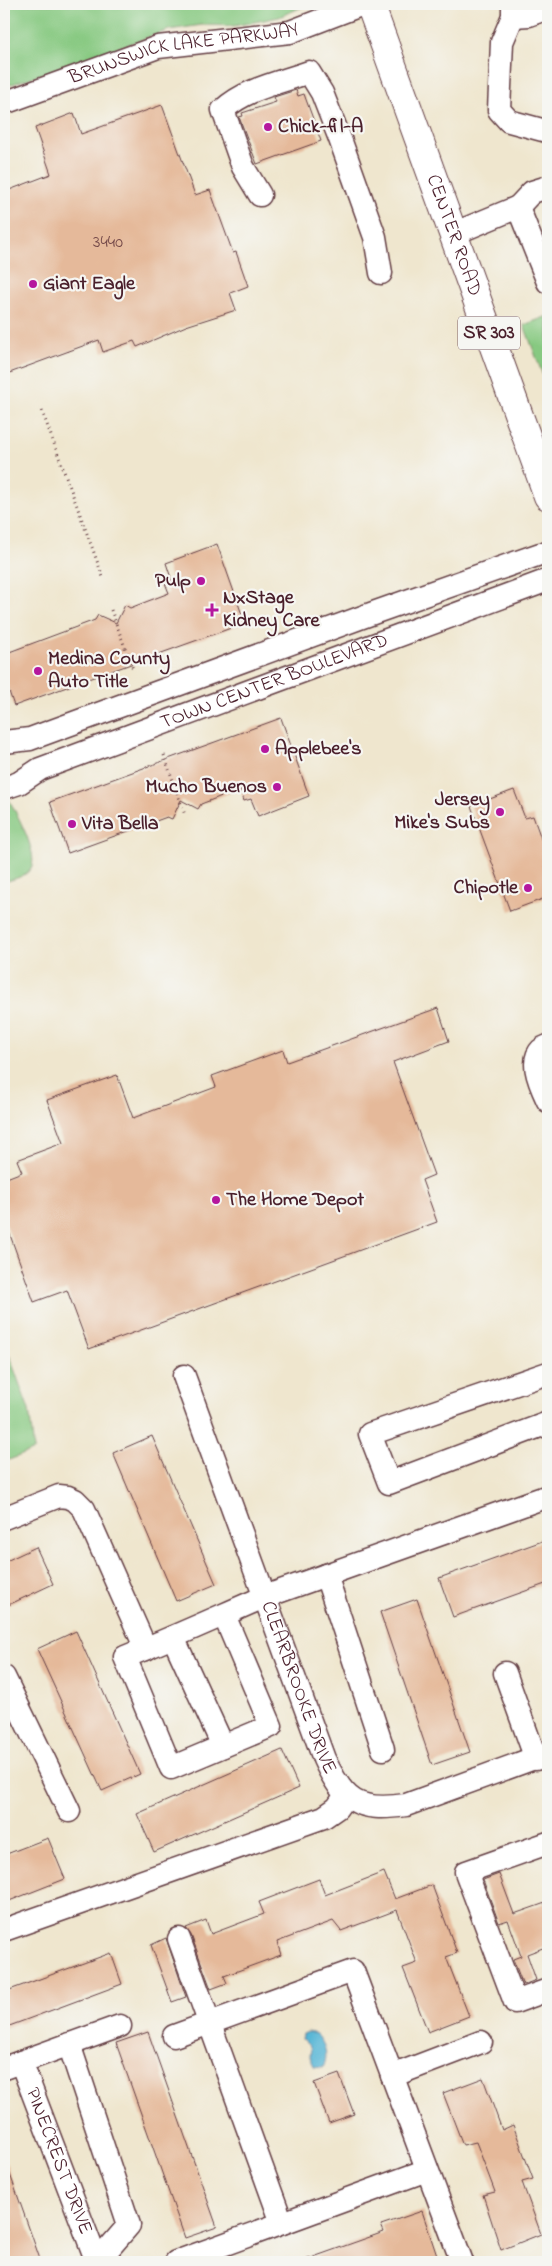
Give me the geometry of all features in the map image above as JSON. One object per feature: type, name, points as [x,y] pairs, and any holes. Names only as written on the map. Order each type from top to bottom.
[{"type":"main road","name":"CENTER ROAD","points":[[370,4],[548,496]]},
{"type":"street","name":"BRUNSWICK LAKE PARKWAY","points":[[4,103],[158,47],[290,32],[363,4]]},
{"type":"street","points":[[546,130],[509,121],[499,110],[502,42],[513,10],[529,15],[548,8]]},
{"type":"street","points":[[260,195],[243,167],[223,110],[232,101],[252,92],[309,72],[322,93],[344,148],[375,237],[381,273]]},
{"type":"street","points":[[453,234],[518,207],[532,192],[548,187]]},
{"type":"street","points":[[518,207],[548,282]]},
{"type":"street","name":"TOWN CENTER BOULEVARD","points":[[4,742],[30,740],[376,612],[540,554],[548,554]]},
{"type":"street","name":"TOWN CENTER BOULEVARD","points":[[4,788],[19,783],[40,769],[548,580]]},
{"type":"street","points":[[548,1046],[538,1054],[536,1068],[548,1102]]},
{"type":"street","points":[[548,1373],[370,1434],[389,1483],[548,1423]]},
{"type":"street","name":"CLEARBROOKE DRIVE","points":[[184,1376],[324,1759],[341,1792],[360,1804],[381,1809],[406,1805],[542,1756]]},
{"type":"street","points":[[4,1518],[59,1496],[75,1500],[91,1522],[146,1649]]},
{"type":"street","points":[[224,1615],[271,1726],[171,1768],[125,1657],[264,1598],[548,1496]]},
{"type":"street","points":[[326,1576],[383,1749]]},
{"type":"street","points":[[173,1637],[223,1746]]},
{"type":"street","points":[[505,1673],[542,1756]]},
{"type":"street","points":[[4,1677],[69,1812]]},
{"type":"street","points":[[4,1930],[324,1817],[337,1808],[346,1795]]},
{"type":"street","points":[[548,1843],[466,1872],[515,2002],[548,1990]]},
{"type":"street","points":[[179,1940],[282,2223]]},
{"type":"street","points":[[174,2036],[353,1971],[462,2262]]},
{"type":"street","points":[[12,2065],[120,2026]]},
{"type":"street","points":[[392,2076],[481,2042]]},
{"type":"street","points":[[69,2044],[129,2225],[97,2262]]},
{"type":"street","name":"PINECREST DRIVE","points":[[12,2065],[97,2262]]},
{"type":"street","points":[[176,2262],[427,2170]]},
{"type":"path","points":[[42,411],[104,580]]},
{"type":"path","points":[[111,610],[133,669]]},
{"type":"path","points":[[164,755],[185,815]]},
{"type":"green space","points":[[4,4],[309,4],[279,17],[234,26],[202,25],[169,30],[4,87]]},
{"type":"green space","points":[[548,316],[548,389],[524,325]]},
{"type":"green space","points":[[4,791],[29,841],[33,861],[31,868],[26,874],[4,882]]},
{"type":"green space","points":[[4,1341],[29,1410],[34,1450],[4,1462]]},
{"type":"water","points":[[308,2032],[316,2034],[324,2045],[326,2058],[323,2067],[314,2066],[310,2057],[311,2048],[302,2039],[303,2034]]},
{"type":"building","points":[[296,90],[298,96],[304,94],[321,141],[257,164],[239,117],[243,116],[242,113],[276,102],[274,97]]},
{"type":"building","points":[[162,105],[195,195],[210,190],[233,253],[236,252],[248,286],[230,293],[236,310],[186,326],[137,347],[134,341],[103,352],[99,340],[4,375],[4,192],[51,174],[35,128],[74,113],[81,134]]},
{"type":"building","points":[[217,544],[245,623],[14,706],[4,677],[4,654],[95,620],[98,615],[116,623],[125,605],[130,608],[169,593],[165,583],[172,581],[166,563]]},
{"type":"building","points":[[281,718],[309,796],[258,816],[251,799],[244,801],[240,789],[201,804],[198,809],[181,800],[172,819],[167,817],[68,853],[50,802]]},
{"type":"building","points":[[514,790],[525,818],[533,816],[548,858],[548,897],[510,911],[471,806]]},
{"type":"building","name":"The Home Depot","points":[[438,1008],[449,1041],[393,1062],[434,1175],[422,1180],[437,1222],[89,1349],[67,1290],[34,1302],[4,1218],[4,1179],[22,1172],[17,1160],[63,1143],[47,1100],[117,1075],[133,1118],[216,1087],[212,1076],[283,1050],[287,1062]]},
{"type":"building","points":[[152,1436],[216,1584],[176,1601],[113,1453]]},
{"type":"building","points":[[548,1539],[548,1583],[453,1617],[439,1578]]},
{"type":"building","points":[[36,1547],[53,1584],[4,1607],[4,1562]]},
{"type":"building","points":[[417,1599],[470,1752],[432,1765],[380,1612]]},
{"type":"building","points":[[76,1631],[140,1774],[102,1791],[37,1649]]},
{"type":"building","points":[[282,1750],[299,1788],[154,1852],[137,1814]]},
{"type":"building","points":[[48,1838],[65,1879],[4,1903],[4,1855]]},
{"type":"building","points":[[384,1872],[395,1899],[432,1885],[457,1953],[446,1957],[469,2016],[428,2032],[403,1968],[417,1963],[397,1910],[341,1931],[333,1921],[277,1942],[281,1955],[224,1976],[227,1983],[211,1989],[191,1935],[186,1928],[206,1920],[211,1934],[264,1914],[259,1902],[319,1879],[325,1895]]},
{"type":"building","points":[[499,1874],[514,1914],[548,1902],[548,1946],[527,1954],[536,1980],[523,1985],[513,1959],[521,1956],[508,1920],[499,1923],[483,1880]]},
{"type":"building","points":[[166,1938],[186,1997],[172,2002],[151,1945]]},
{"type":"building","points":[[111,1953],[122,1984],[4,2028],[4,1992]]},
{"type":"building","points":[[148,2032],[217,2227],[185,2238],[116,2043]]},
{"type":"building","points":[[339,2074],[354,2114],[329,2123],[314,2083]]},
{"type":"building","points":[[483,2078],[502,2130],[513,2125],[533,2179],[522,2182],[541,2234],[501,2250],[483,2195],[495,2192],[476,2142],[463,2145],[443,2093]]},
{"type":"building","points":[[4,2163],[6,2163],[41,2262],[9,2262],[4,2247]]},
{"type":"building","points":[[422,2211],[439,2262],[306,2262],[305,2260],[384,2232],[381,2225]]},
{"type":"place","name":"Chick-fil-A","points":[[268,127]]},
{"type":"place","name":"Giant Eagle","points":[[33,284]]},
{"type":"place","name":"Pulp","points":[[201,581]]},
{"type":"place","name":"NxStage Kidney Care","points":[[212,610]]},
{"type":"place","name":"Medina County Auto Title","points":[[38,671]]},
{"type":"place","name":"Applebee's","points":[[265,749]]},
{"type":"place","name":"Mucho Buenos","points":[[277,787]]},
{"type":"place","name":"Jersey Mike's Subs","points":[[500,812]]},
{"type":"place","name":"Vita Bella","points":[[72,824]]},
{"type":"place","name":"Chipotle","points":[[528,888]]},
{"type":"place","name":"The Home Depot","points":[[216,1200]]}]
